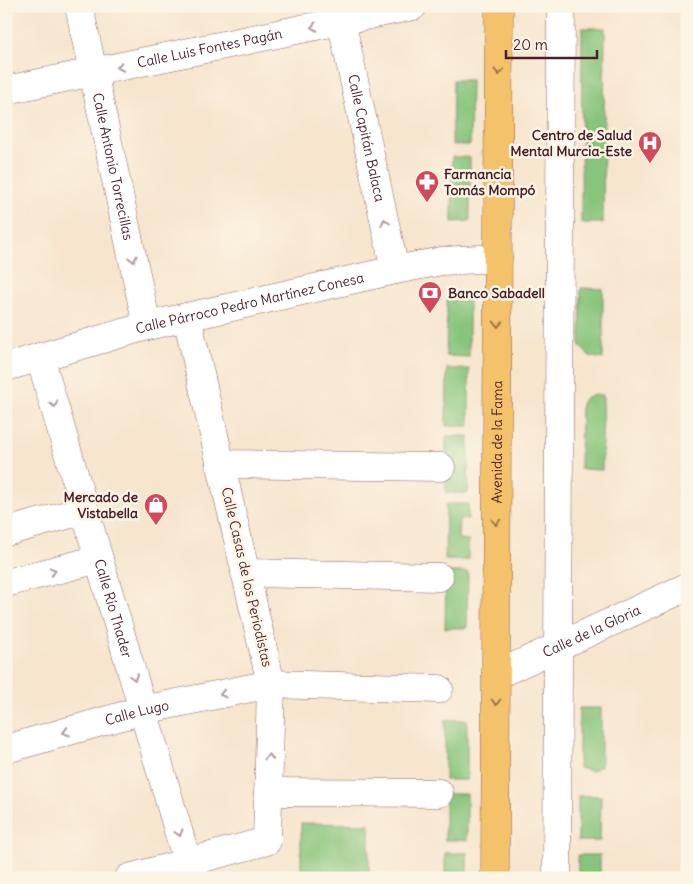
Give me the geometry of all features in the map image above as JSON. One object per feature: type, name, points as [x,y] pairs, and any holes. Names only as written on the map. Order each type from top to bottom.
[{"type":"main road","name":"Avenida de la Fama","points":[[495,878],[499,6]]},
{"type":"street","name":"Calle Antonio Torrecillas","points":[[79,6],[148,326]]},
{"type":"street","name":"Calle Luis Fontes Pagán","points":[[6,90],[93,72],[340,14],[413,6]]},
{"type":"street","points":[[557,878],[561,6]]},
{"type":"street","name":"Calle Capitán Balaca","points":[[340,14],[395,270]]},
{"type":"street","name":"Calle Párroco Pedro Martínez Conesa","points":[[6,367],[148,326],[395,270],[442,261],[498,258]]},
{"type":"street","name":"Calle Casas de los Periodistas","points":[[187,317],[271,684],[267,841],[187,862]]},
{"type":"street","name":"Calle Río Thader","points":[[40,357],[187,862]]},
{"type":"street","points":[[220,464],[441,467]]},
{"type":"street","points":[[6,532],[85,510]]},
{"type":"street","points":[[6,583],[99,559]]},
{"type":"street","points":[[246,573],[439,576]]},
{"type":"street","name":"Calle de la Gloria","points":[[496,675],[687,587]]},
{"type":"street","name":"Calle Lugo","points":[[6,748],[143,710],[271,684],[439,689]]},
{"type":"street","points":[[268,792],[433,793]]},
{"type":"street","points":[[129,878],[187,862]]},
{"type":"green space","points":[[582,28],[605,28],[603,223],[581,223]]},
{"type":"green space","points":[[453,80],[471,80],[470,145],[452,145]]},
{"type":"green space","points":[[452,157],[470,157],[470,221],[452,222]]},
{"type":"green space","points":[[581,288],[603,289],[603,359],[589,356],[580,346]]},
{"type":"green space","points":[[447,300],[469,300],[469,357],[446,356]]},
{"type":"green space","points":[[447,369],[469,369],[469,426],[446,426]]},
{"type":"green space","points":[[603,395],[602,470],[580,469],[581,404],[587,397]]},
{"type":"green space","points":[[446,436],[469,436],[468,493],[446,493]]},
{"type":"green space","points":[[446,504],[468,504],[468,519],[459,519],[458,539],[468,540],[468,560],[445,560]]},
{"type":"green space","points":[[446,572],[468,572],[467,628],[445,628]]},
{"type":"green space","points":[[579,708],[601,708],[601,766],[591,771],[579,768]]},
{"type":"green space","points":[[445,720],[467,720],[467,780],[445,780]]},
{"type":"green space","points":[[445,794],[467,794],[467,840],[445,840]]},
{"type":"green space","points":[[578,796],[601,796],[600,841],[578,841]]},
{"type":"green space","points":[[301,823],[369,824],[369,878],[301,878]]},
{"type":"green space","points":[[445,853],[467,853],[467,878],[445,878]]},
{"type":"green space","points":[[578,855],[600,855],[600,878],[578,878]]},
{"type":"place","name":"Centro de Salud Mental Murcia-Este","points":[[650,164]]},
{"type":"place","name":"Farmancia Tomás Mompó","points":[[427,203]]},
{"type":"place","name":"Banco Sabadell","points":[[430,314]]},
{"type":"place","name":"Mercado de Vistabella","points":[[156,526]]}]
